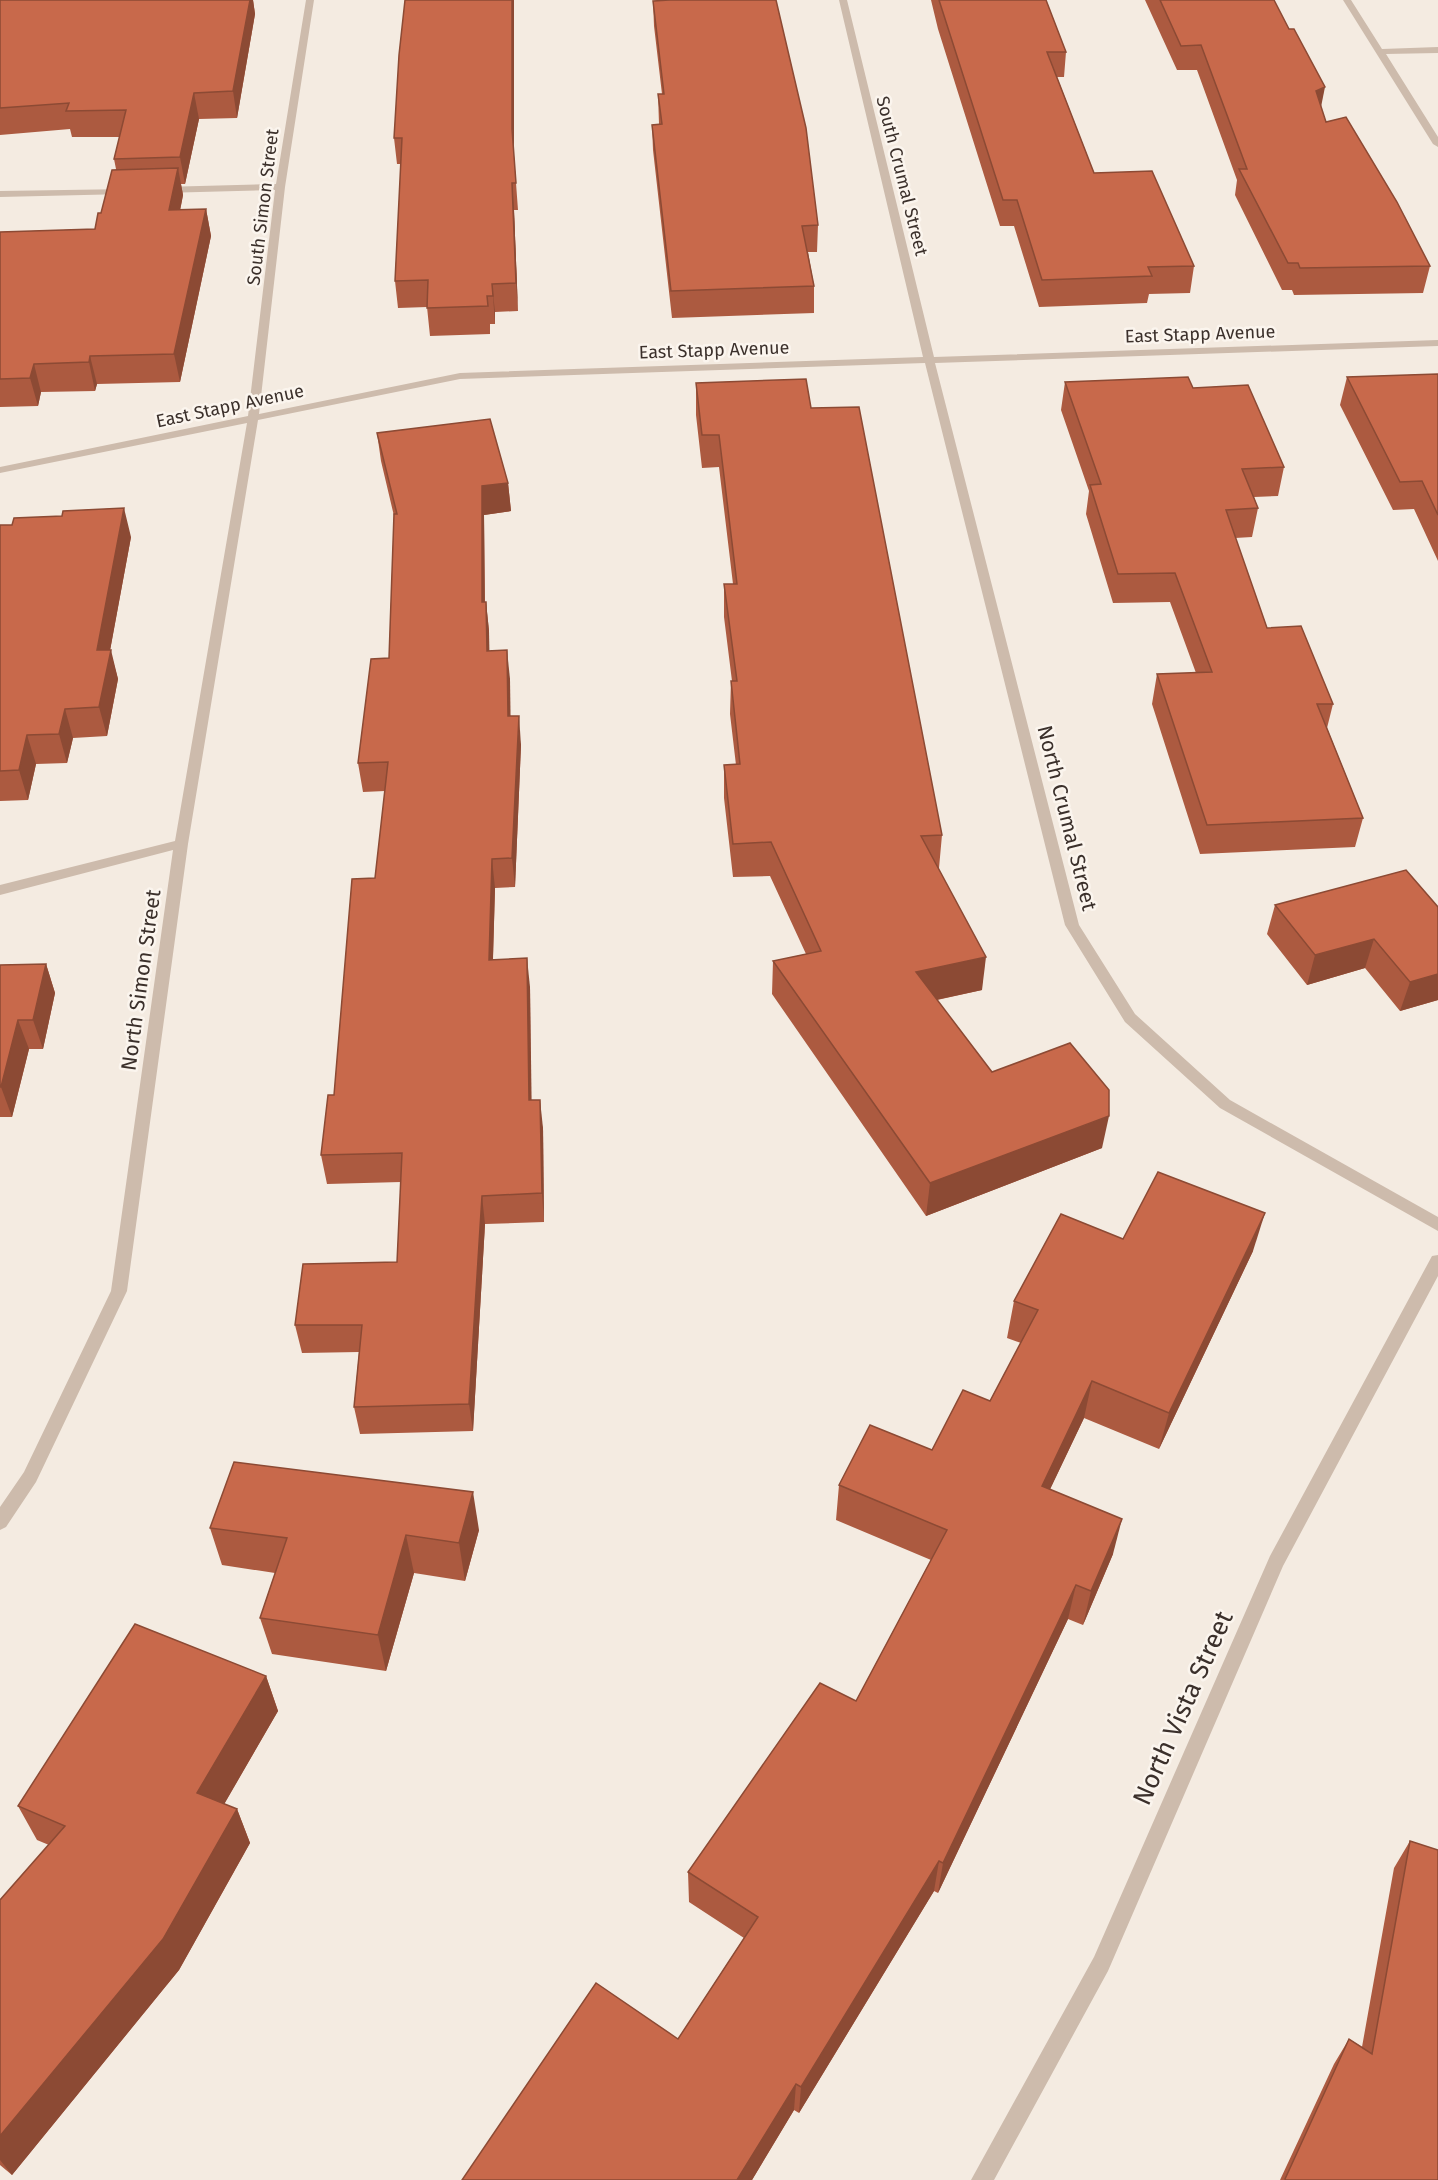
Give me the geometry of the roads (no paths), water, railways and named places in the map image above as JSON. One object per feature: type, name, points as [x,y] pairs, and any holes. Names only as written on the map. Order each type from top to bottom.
[{"type":"street","name":"South Simon Street","points":[[253,419],[280,187],[310,0]]},
{"type":"street","name":"South Crumal Street","points":[[843,0],[929,359]]},
{"type":"street","points":[[1347,0],[1438,144]]},
{"type":"street","points":[[1379,51],[1438,50]]},
{"type":"street","points":[[152,190],[280,187]]},
{"type":"street","points":[[0,194],[140,191]]},
{"type":"street","name":"East Stapp Avenue","points":[[0,470],[460,376],[1438,343]]},
{"type":"street","name":"North Crumal Street","points":[[929,359],[1072,925],[1130,1018],[1225,1104],[1438,1225]]},
{"type":"street","name":"North Simon Street","points":[[0,1522],[30,1478],[119,1292],[181,844],[253,419]]},
{"type":"street","points":[[0,890],[181,844]]},
{"type":"street","name":"North Vista Street","points":[[982,2180],[1101,1964],[1276,1562],[1438,1261]]}]
